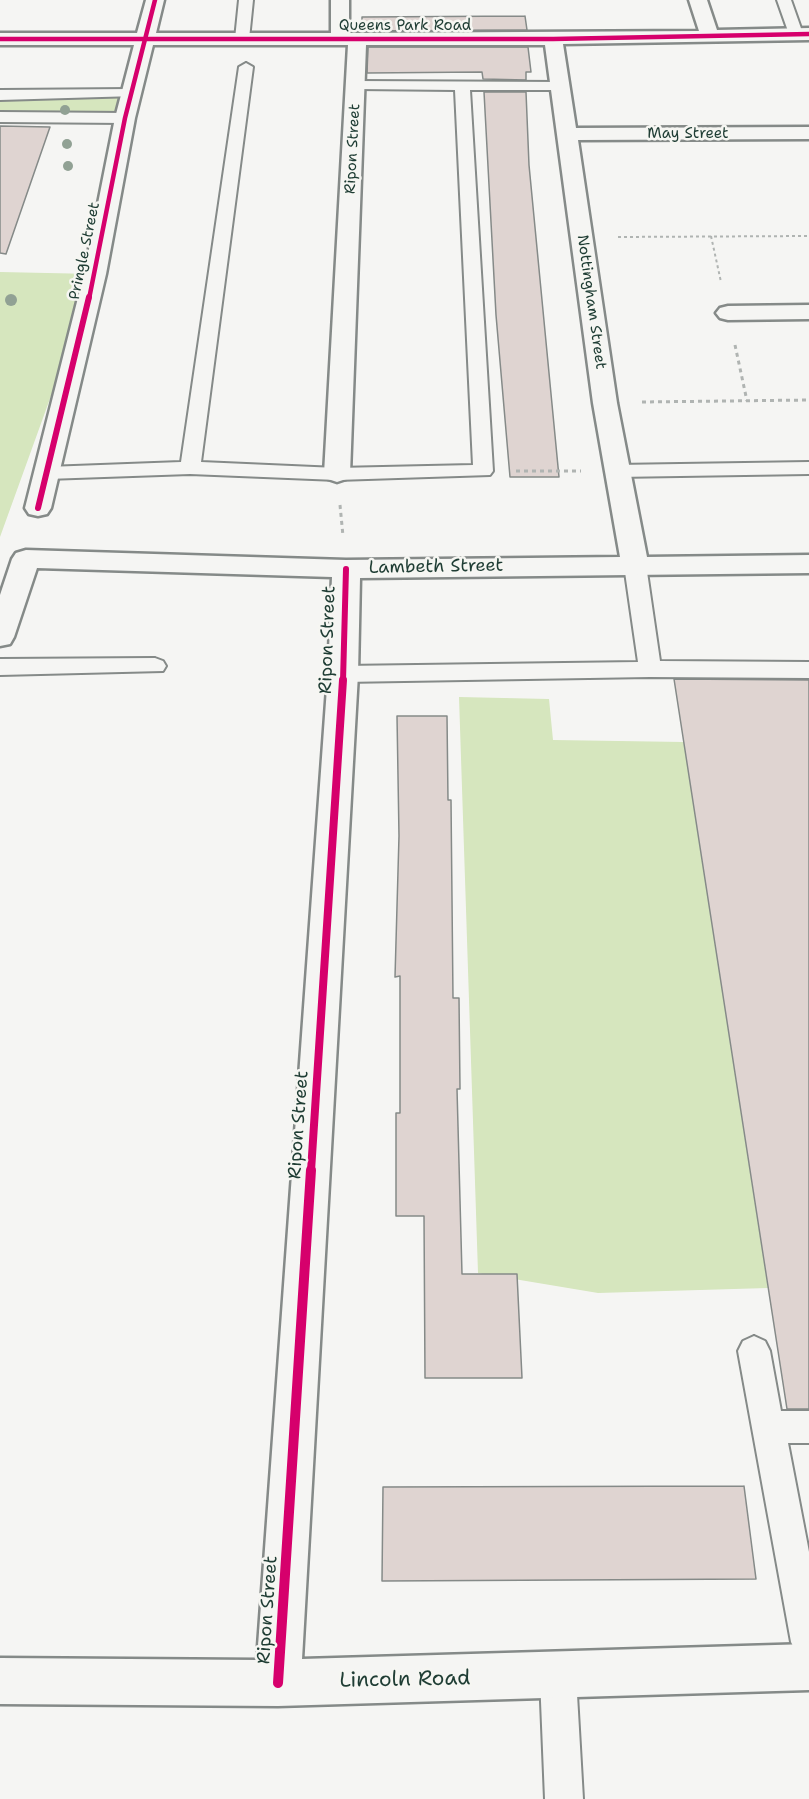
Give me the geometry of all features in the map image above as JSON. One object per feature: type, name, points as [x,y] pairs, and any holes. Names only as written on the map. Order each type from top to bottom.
[{"type":"street","name":"Pringle Street","points":[[38,508],[95,274],[125,117],[155,0]]},
{"type":"street","name":"Ripon Street","points":[[337,474],[357,85],[340,0]]},
{"type":"street","points":[[698,0],[710,38]]},
{"type":"street","name":"Queens Park Road","points":[[0,39],[553,39],[710,38],[802,34]]},
{"type":"street","name":"Nottingham Street","points":[[553,39],[605,403],[635,565]]},
{"type":"street","name":"May Street","points":[[567,134],[809,133]]},
{"type":"street","points":[[728,313],[809,312]]},
{"type":"street","name":"Lambeth Street","points":[[0,637],[26,559],[346,568],[809,564]]},
{"type":"street","name":"Ripon Street","points":[[278,1683],[343,674],[346,568]]},
{"type":"street","name":"Lincoln Road","points":[[0,1681],[278,1683],[558,1677],[809,1667]]},
{"type":"lane","points":[[242,39],[246,0]]},
{"type":"lane","points":[[784,0],[802,34]]},
{"type":"lane","points":[[190,468],[246,67]]},
{"type":"lane","points":[[357,85],[560,86]]},
{"type":"lane","points":[[47,473],[190,468],[337,474],[483,471],[462,86]]},
{"type":"lane","points":[[0,94],[131,93]]},
{"type":"lane","points":[[0,117],[125,117]]},
{"type":"lane","points":[[616,471],[809,468]]},
{"type":"lane","points":[[635,565],[650,669]]},
{"type":"lane","points":[[0,668],[155,666]]},
{"type":"lane","points":[[343,674],[650,669],[809,670]]},
{"type":"lane","points":[[754,1351],[809,1642]]},
{"type":"lane","points":[[769,1427],[809,1427]]},
{"type":"lane","points":[[558,1677],[564,1799]]},
{"type":"path","points":[[581,238],[809,236]]},
{"type":"path","points":[[605,403],[809,400]]},
{"type":"path","points":[[483,471],[616,471]]},
{"type":"path","points":[[337,474],[346,568]]},
{"type":"green space","points":[[131,93],[125,118],[0,118],[0,95]]},
{"type":"green space","points":[[0,272],[95,274],[0,537]]},
{"type":"green space","points":[[459,697],[549,699],[553,740],[684,742],[768,1288],[598,1293],[478,1273]]},
{"type":"building","points":[[525,16],[527,30],[362,31],[362,17]]},
{"type":"building","points":[[368,47],[528,47],[531,72],[526,72],[526,80],[483,79],[482,72],[367,73]]},
{"type":"building","points":[[484,92],[526,92],[529,165],[559,477],[510,477],[496,315]]},
{"type":"building","points":[[0,126],[50,127],[6,254],[0,253]]},
{"type":"building","points":[[674,679],[809,680],[809,1409],[787,1409]]},
{"type":"building","points":[[397,716],[447,716],[448,800],[451,800],[453,998],[459,998],[460,1089],[457,1089],[462,1274],[517,1274],[522,1378],[425,1378],[424,1216],[396,1216],[396,1113],[400,1113],[400,976],[395,977],[399,836]]},
{"type":"building","points":[[744,1486],[756,1579],[382,1581],[383,1487]]},
{"type":"cycle path","points":[[38,508],[95,274],[125,118],[155,0]]},
{"type":"cycle path","points":[[0,39],[553,39],[809,34]]},
{"type":"cycle path","points":[[278,1683],[343,674],[346,569]]}]
